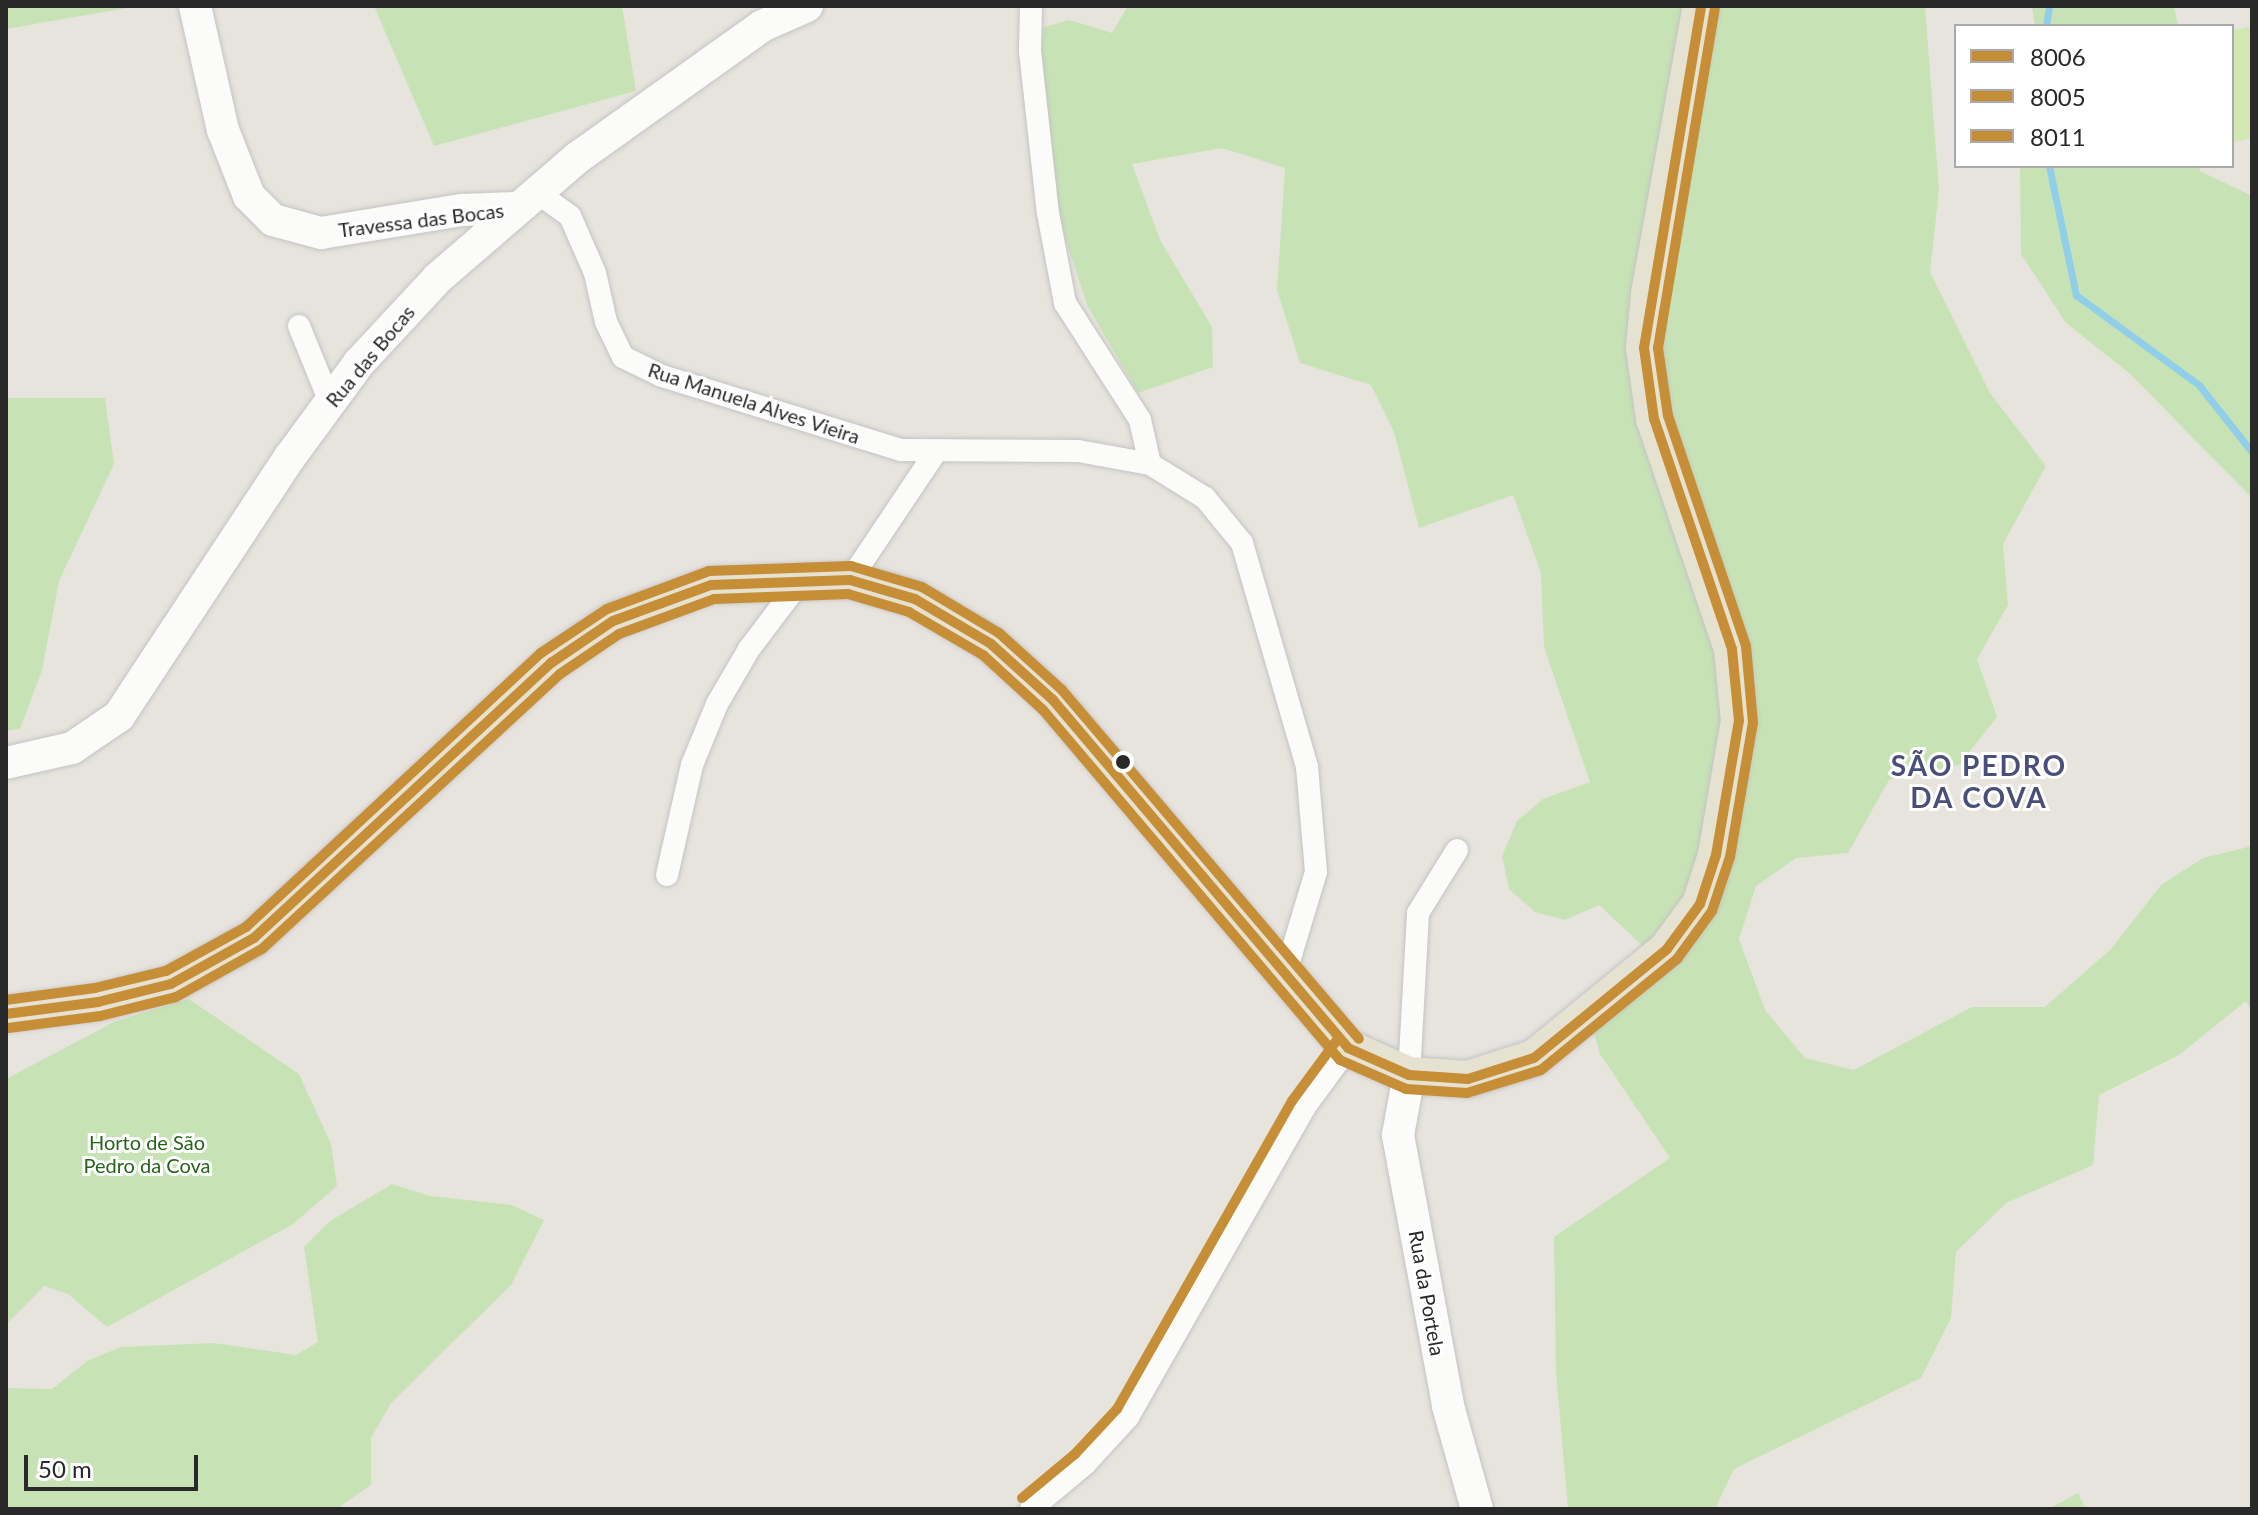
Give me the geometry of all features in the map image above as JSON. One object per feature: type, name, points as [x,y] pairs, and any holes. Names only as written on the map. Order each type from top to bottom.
[{"type":"main road","points":[[6,1014],[98,1002],[171,984],[254,938],[551,663],[613,621],[711,585],[802,579],[850,580],[915,599],[991,644],[1053,700],[1348,1048],[1409,1075],[1468,1079],[1534,1058],[1667,949],[1700,904],[1716,855],[1739,721],[1732,649],[1654,419],[1644,348],[1649,294],[1701,6]]},
{"type":"street","name":"Travessa das Bocas","points":[[195,6],[223,130],[249,196],[273,220],[321,233],[525,199]]},
{"type":"street","name":"Rua das Bocas","points":[[6,763],[72,748],[119,716],[330,402],[438,278],[525,199],[762,26],[807,6]]},
{"type":"street","points":[[1031,6],[1030,51],[1048,213],[1065,303],[1140,420],[1150,464],[1205,498],[1242,543],[1307,767],[1316,872],[1285,975]]},
{"type":"street","name":"Rua Manuela Alves Vieira","points":[[525,199],[570,216],[623,357],[662,376],[793,420],[901,450],[1078,451],[1150,464]]},
{"type":"street","points":[[299,326],[330,402]]},
{"type":"street","points":[[850,580],[937,450]]},
{"type":"street","points":[[667,875],[692,765],[717,704],[749,649],[802,579]]},
{"type":"street","points":[[1409,1075],[1418,913],[1457,850]]},
{"type":"street","points":[[1031,1509],[1085,1464],[1128,1417],[1304,1108],[1348,1048]]},
{"type":"street","name":"Rua da Portela","points":[[1409,1075],[1398,1135],[1448,1406],[1477,1509]]},
{"type":"green space","points":[[6,6],[138,6],[6,29]]},
{"type":"green space","points":[[374,6],[622,6],[636,91],[434,146]]},
{"type":"green space","points":[[1128,6],[1925,6],[1939,190],[1930,272],[1990,393],[2046,466],[2003,544],[2008,605],[1977,659],[1997,717],[1959,765],[1889,780],[1848,853],[1796,858],[1756,886],[1739,939],[1765,1010],[1805,1058],[1854,1070],[1972,1007],[2045,1007],[2111,949],[2161,885],[2203,858],[2252,846],[2252,1012],[2246,1001],[2179,1055],[2099,1095],[2093,1165],[2006,1203],[1956,1252],[1951,1318],[1921,1378],[1734,1469],[1715,1509],[1568,1509],[1556,1372],[1554,1237],[1670,1158],[1600,1054],[1593,1028],[1659,961],[1599,905],[1565,920],[1535,912],[1509,889],[1502,856],[1517,821],[1543,799],[1590,782],[1544,647],[1541,573],[1513,495],[1419,528],[1394,432],[1371,385],[1300,363],[1277,290],[1285,168],[1222,148],[1132,164],[1160,240],[1212,327],[1213,367],[1138,393],[1087,305],[1061,225],[1038,64],[1044,27],[1069,20],[1112,33]]},
{"type":"green space","points":[[2032,6],[2174,6],[2178,24],[2035,24]]},
{"type":"green space","points":[[2252,26],[2252,138],[2234,142],[2234,30]]},
{"type":"green space","points":[[2020,168],[2199,168],[2252,196],[2252,498],[2129,373],[2066,323],[2021,254]]},
{"type":"green space","points":[[6,398],[105,398],[114,464],[59,581],[42,670],[20,729],[6,731]]},
{"type":"green space","name":"Horto de São Pedro da Cova","points":[[189,999],[299,1074],[331,1144],[337,1186],[293,1224],[107,1327],[68,1294],[44,1286],[6,1325],[6,1079],[116,1021]]},
{"type":"green space","points":[[392,1184],[430,1196],[512,1205],[544,1220],[511,1285],[391,1403],[371,1438],[371,1485],[336,1509],[6,1509],[6,1388],[52,1389],[87,1361],[121,1347],[214,1343],[296,1355],[318,1342],[304,1247],[330,1221]]},
{"type":"green space","points":[[2078,1493],[2086,1509],[2048,1509]]},
{"type":"waterway","points":[[2046,24],[2049,6]]},
{"type":"waterway","points":[[2049,168],[2076,295],[2199,385],[2252,452]]},
{"type":"transit line","name":"8006","points":[[6,1014],[98,1002],[171,984],[254,938],[551,663],[613,621],[711,585],[850,580],[915,599],[991,644],[1053,700],[1348,1048],[1409,1075],[1468,1079],[1534,1058],[1667,949],[1700,904],[1716,855],[1739,721],[1732,649],[1654,419],[1644,348],[1701,6]]},
{"type":"transit line","name":"8005","points":[[8,1028],[100,1016],[176,997],[262,949],[560,674],[619,634],[714,599],[848,594],[909,612],[983,655],[1043,710],[1340,1060],[1406,1089],[1467,1093],[1541,1070],[1677,959],[1712,911],[1730,857],[1753,723],[1746,646],[1668,416],[1658,348],[1715,8]]},
{"type":"transit line","name":"8011","points":[[6,1000],[95,988],[166,971],[246,927],[541,653],[607,609],[709,571],[851,566],[922,587],[999,633],[1062,690],[1359,1039]]},
{"type":"transit line","name":"8011","points":[[1022,1498],[1075,1454],[1117,1409],[1292,1101],[1337,1040]]},
{"type":"district","name":"SÃO PEDRO DA COVA","points":[[1979,781]]}]
